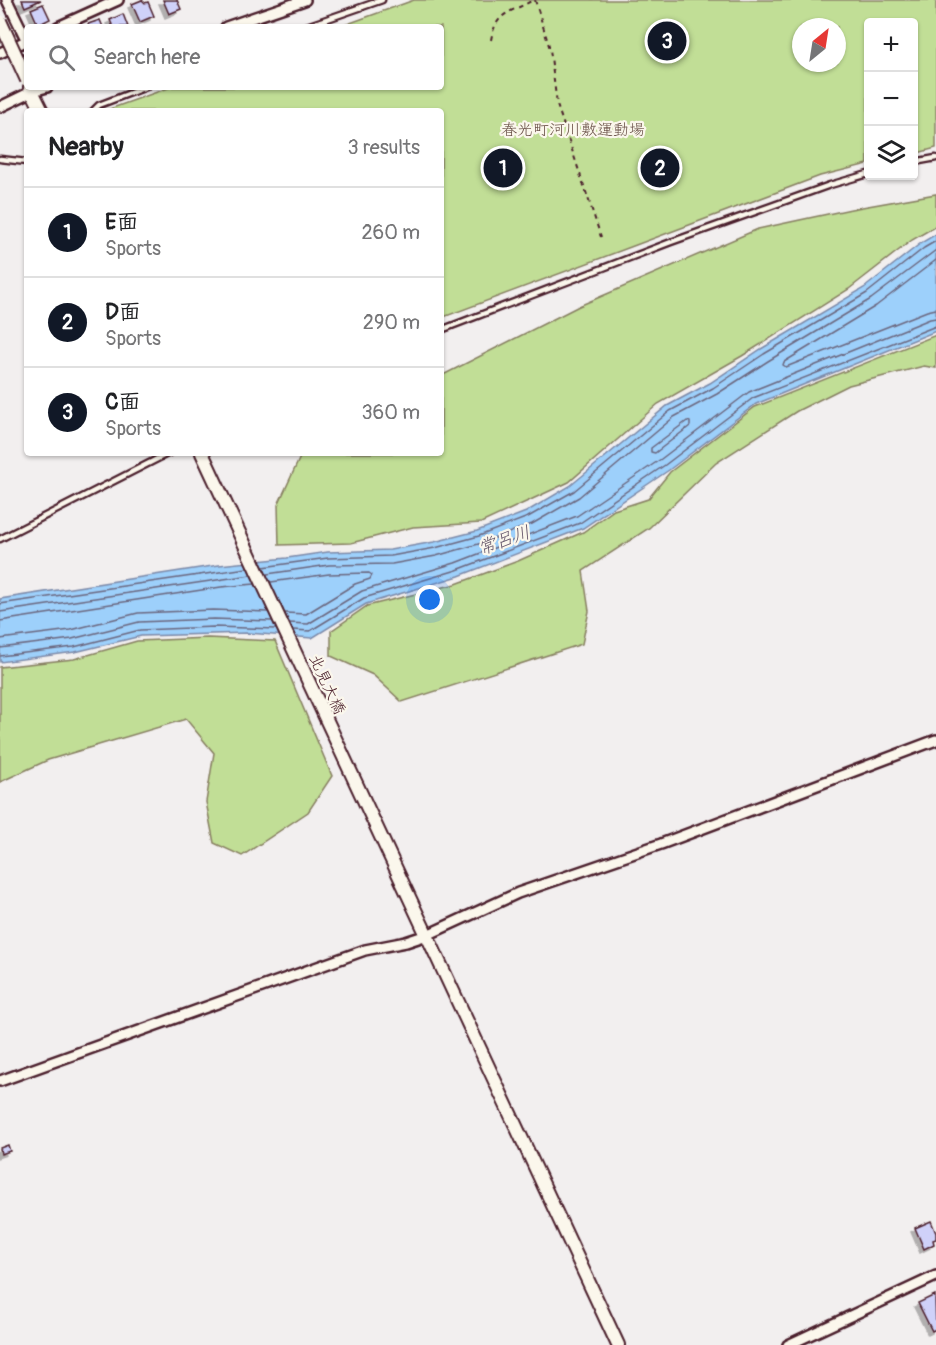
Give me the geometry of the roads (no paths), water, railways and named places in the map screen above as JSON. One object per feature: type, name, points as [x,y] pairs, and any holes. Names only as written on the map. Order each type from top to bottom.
[{"type":"street","points":[[8,0],[24,35]]},
{"type":"street","points":[[65,24],[118,0]]},
{"type":"street","points":[[235,24],[305,0]]},
{"type":"street","points":[[0,21],[24,73]]},
{"type":"street","points":[[0,53],[24,42]]},
{"type":"street","points":[[0,107],[32,91],[40,108]]},
{"type":"street","name":"北見大橋","points":[[203,456],[618,1345]]},
{"type":"street","points":[[0,1081],[365,950],[406,942],[518,893],[661,844],[936,740]]},
{"type":"street","points":[[788,1345],[936,1276]]},
{"type":"lane","points":[[313,24],[382,0]]},
{"type":"lane","points":[[96,108],[138,90]]},
{"type":"lane","points":[[918,161],[936,158]]},
{"type":"lane","points":[[0,159],[24,162]]},
{"type":"lane","points":[[444,329],[671,242],[830,185],[864,175]]},
{"type":"lane","points":[[0,539],[163,456]]},
{"type":"water","name":"常呂川","points":[[936,234],[936,331],[756,404],[669,470],[583,528],[459,576],[366,604],[312,638],[248,633],[141,636],[75,652],[0,662],[0,599],[219,565],[328,552],[390,550],[477,531],[526,512],[570,486],[667,406],[710,383],[761,349],[864,288],[921,243]]},
{"type":"place","name":"C面","points":[[667,41]]},
{"type":"place","name":"E面","points":[[503,168]]},
{"type":"place","name":"D面","points":[[660,168]]},
{"type":"park label","name":"春光町河川敷運動場","points":[[573,129]]}]
